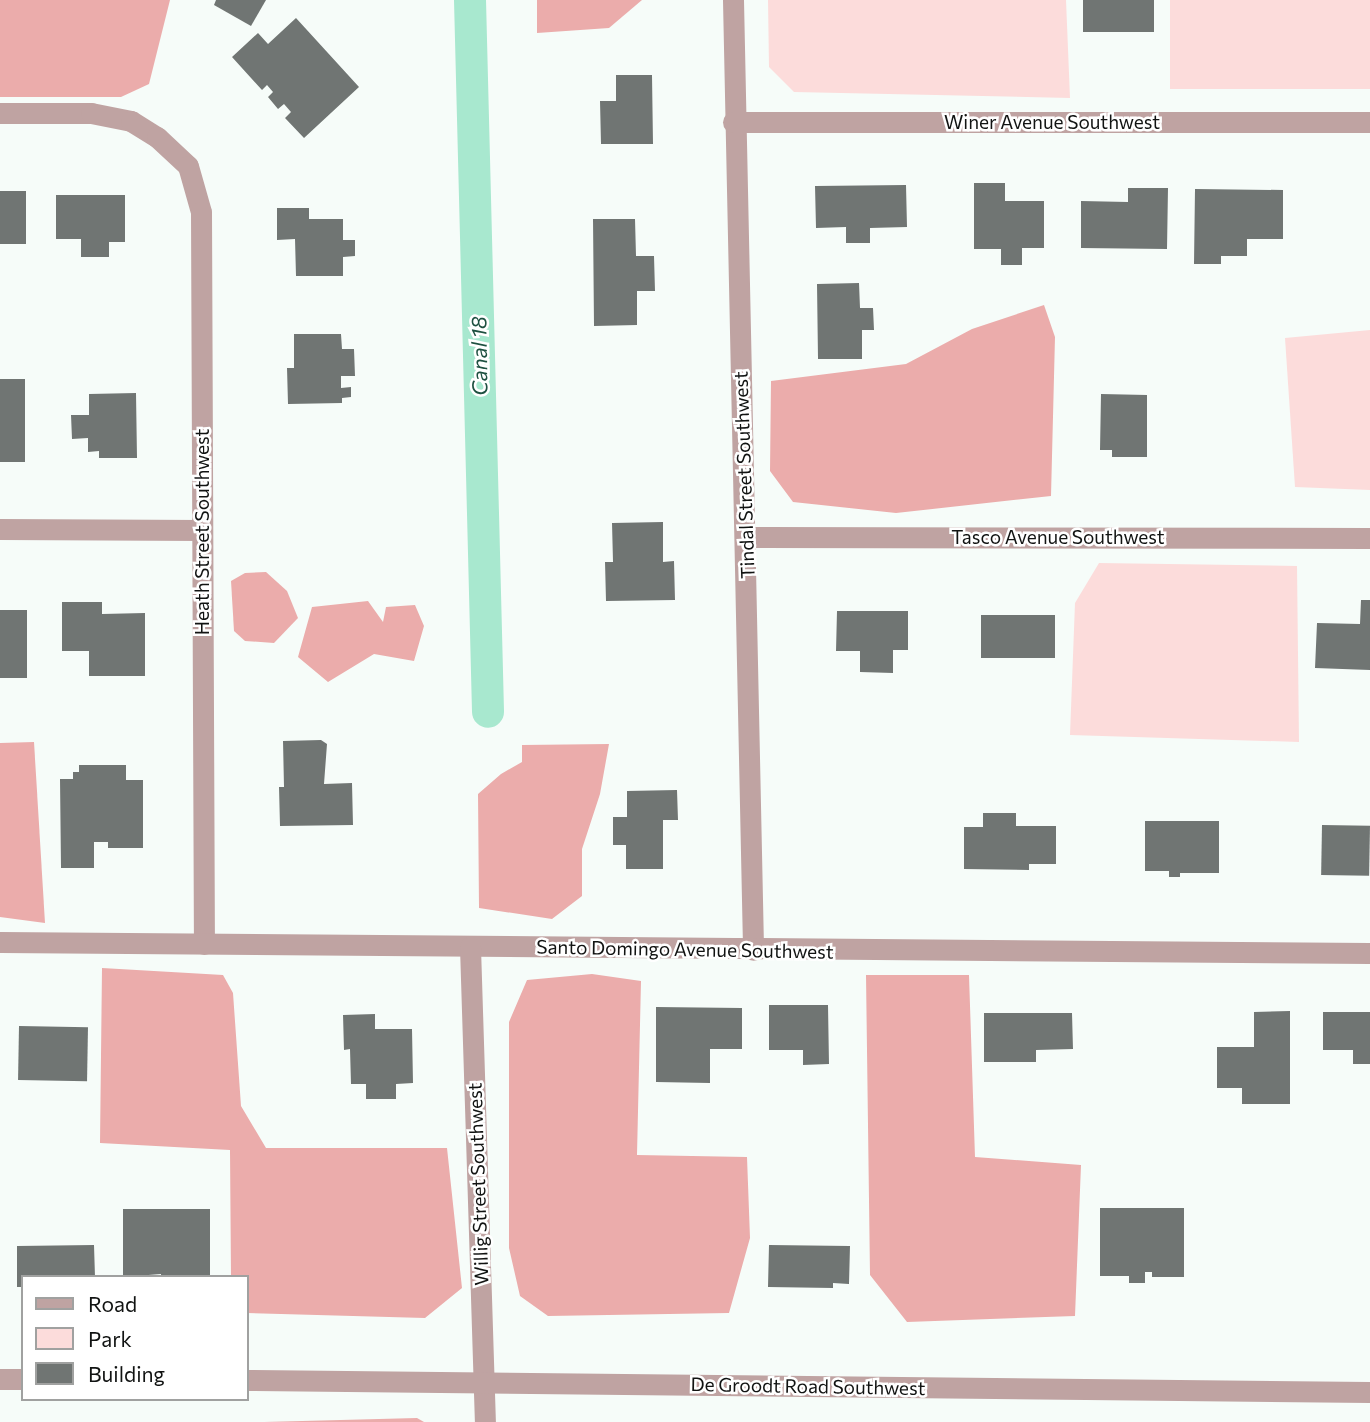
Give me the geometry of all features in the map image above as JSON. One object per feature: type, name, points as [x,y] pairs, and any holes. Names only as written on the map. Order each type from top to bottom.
[{"type":"street","name":"Tindal Street Southwest","points":[[733,0],[733,122],[746,537],[753,950]]},
{"type":"street","name":"Heath Street Southwest","points":[[0,113],[91,113],[131,121],[157,137],[188,166],[201,212],[204,943]]},
{"type":"street","name":"Winer Avenue Southwest","points":[[733,122],[1370,122]]},
{"type":"street","points":[[0,529],[202,530]]},
{"type":"street","name":"Tasco Avenue Southwest","points":[[746,537],[1370,538]]},
{"type":"street","name":"Santo Domingo Avenue Southwest","points":[[0,942],[1370,953]]},
{"type":"street","name":"Willig Street Southwest","points":[[470,947],[485,1422]]},
{"type":"street","points":[[0,1379],[21,1379]]},
{"type":"street","name":"De Groodt Road Southwest","points":[[248,1380],[1370,1392]]},
{"type":"green space","points":[[768,0],[1066,0],[1070,98],[794,92],[769,67]]},
{"type":"green space","points":[[1170,0],[1370,0],[1370,89],[1170,89]]},
{"type":"green space","points":[[1370,330],[1370,490],[1295,487],[1285,338]]},
{"type":"green space","points":[[1099,563],[1297,566],[1299,742],[1070,735],[1075,603]]},
{"type":"shaded area","points":[[0,0],[170,0],[149,84],[121,97],[0,97]]},
{"type":"shaded area","points":[[537,0],[642,0],[609,28],[537,33]]},
{"type":"shaded area","points":[[1044,305],[1055,337],[1051,496],[896,513],[793,502],[770,471],[771,381],[906,364],[972,329]]},
{"type":"shaded area","points":[[266,572],[287,591],[298,618],[274,643],[245,641],[234,631],[231,581],[245,573]]},
{"type":"shaded area","points":[[368,601],[383,622],[386,607],[415,605],[424,626],[414,661],[374,654],[328,682],[298,657],[312,607]]},
{"type":"shaded area","points":[[34,742],[45,923],[0,917],[0,743]]},
{"type":"shaded area","points":[[609,744],[600,794],[582,849],[582,896],[552,919],[479,908],[478,794],[501,774],[522,762],[522,745]]},
{"type":"shaded area","points":[[102,968],[223,975],[233,993],[241,1106],[266,1148],[447,1148],[462,1288],[425,1318],[248,1313],[248,1275],[231,1275],[230,1150],[100,1143]]},
{"type":"shaded area","points":[[592,974],[641,981],[637,1155],[747,1157],[750,1238],[729,1313],[548,1316],[520,1296],[509,1248],[509,1022],[527,980]]},
{"type":"shaded area","points":[[866,975],[969,975],[975,1157],[1081,1165],[1075,1316],[907,1322],[870,1275]]},
{"type":"shaded area","points":[[417,1418],[424,1422],[264,1422]]},
{"type":"building","points":[[216,0],[266,0],[251,26],[214,5]]},
{"type":"building","points":[[1083,0],[1154,0],[1154,32],[1083,32]]},
{"type":"building","points":[[296,18],[359,87],[304,138],[285,118],[291,112],[284,104],[278,109],[268,97],[273,92],[267,85],[262,90],[232,57],[258,33],[268,44]]},
{"type":"building","points":[[616,75],[652,75],[653,144],[601,144],[600,101],[616,101]]},
{"type":"building","points":[[974,183],[1005,183],[1005,201],[1044,201],[1044,248],[1022,248],[1022,265],[1001,265],[1001,249],[974,249]]},
{"type":"building","points":[[906,185],[907,227],[870,228],[870,243],[846,243],[846,227],[816,228],[815,186]]},
{"type":"building","points":[[1128,188],[1168,188],[1167,249],[1081,248],[1081,201],[1128,202]]},
{"type":"building","points":[[1195,189],[1283,190],[1283,239],[1247,239],[1247,256],[1221,256],[1221,264],[1194,264]]},
{"type":"building","points":[[0,191],[26,191],[26,244],[0,244]]},
{"type":"building","points":[[56,195],[125,195],[125,242],[109,242],[109,257],[81,257],[81,239],[56,239]]},
{"type":"building","points":[[277,208],[309,208],[309,219],[343,219],[343,240],[355,240],[355,256],[343,257],[343,276],[296,276],[295,239],[277,240]]},
{"type":"building","points":[[593,219],[635,219],[636,256],[654,256],[655,291],[637,291],[637,325],[594,326]]},
{"type":"building","points":[[859,283],[860,308],[873,308],[874,330],[862,330],[862,359],[818,359],[817,284]]},
{"type":"building","points":[[294,334],[341,334],[342,349],[354,349],[355,376],[341,376],[341,388],[351,387],[351,397],[342,398],[342,403],[288,404],[287,368],[294,368]]},
{"type":"building","points":[[0,379],[25,379],[25,462],[0,462]]},
{"type":"building","points":[[136,393],[137,458],[99,458],[99,451],[88,452],[88,438],[72,439],[71,415],[89,415],[89,394]]},
{"type":"building","points":[[1101,394],[1147,395],[1147,457],[1112,457],[1112,450],[1100,450]]},
{"type":"building","points":[[663,522],[663,562],[674,561],[675,600],[606,601],[605,562],[613,562],[612,523]]},
{"type":"building","points":[[1361,600],[1370,600],[1370,670],[1315,668],[1317,623],[1360,624]]},
{"type":"building","points":[[62,602],[102,602],[102,614],[145,613],[145,676],[89,676],[89,651],[62,651]]},
{"type":"building","points":[[0,610],[27,610],[27,678],[0,678]]},
{"type":"building","points":[[837,611],[908,611],[908,650],[893,650],[893,673],[860,672],[860,651],[836,651]]},
{"type":"building","points":[[981,615],[1055,615],[1055,658],[981,658]]},
{"type":"building","points":[[321,740],[327,744],[324,784],[352,783],[353,825],[280,826],[279,787],[284,787],[283,741]]},
{"type":"building","points":[[79,765],[126,765],[126,780],[143,780],[143,848],[108,848],[108,842],[94,842],[94,868],[61,868],[60,779],[73,779],[73,772],[79,772]]},
{"type":"building","points":[[677,790],[678,820],[663,820],[663,869],[626,869],[626,845],[613,845],[613,817],[627,817],[627,791]]},
{"type":"building","points":[[983,813],[1016,813],[1016,826],[1056,826],[1056,864],[1029,864],[1029,870],[964,869],[964,827],[983,827]]},
{"type":"building","points":[[1145,821],[1219,821],[1219,873],[1180,873],[1180,877],[1169,877],[1169,871],[1145,871]]},
{"type":"building","points":[[1322,825],[1370,826],[1369,876],[1321,875]]},
{"type":"building","points":[[769,1005],[828,1005],[829,1064],[803,1065],[803,1050],[769,1050]]},
{"type":"building","points":[[656,1007],[742,1008],[742,1049],[710,1049],[710,1083],[656,1082]]},
{"type":"building","points":[[1290,1011],[1290,1104],[1242,1104],[1242,1088],[1217,1088],[1217,1047],[1254,1047],[1254,1012]]},
{"type":"building","points":[[1323,1012],[1370,1012],[1370,1064],[1353,1064],[1353,1050],[1323,1050]]},
{"type":"building","points":[[984,1013],[1072,1013],[1073,1049],[1036,1050],[1036,1062],[984,1062]]},
{"type":"building","points":[[375,1014],[375,1029],[412,1029],[413,1083],[396,1084],[396,1099],[366,1099],[366,1084],[351,1084],[350,1049],[344,1050],[343,1015]]},
{"type":"building","points":[[19,1026],[88,1027],[87,1081],[18,1080]]},
{"type":"building","points":[[1100,1208],[1184,1208],[1184,1277],[1152,1277],[1152,1272],[1145,1272],[1145,1283],[1129,1283],[1129,1276],[1100,1276]]},
{"type":"building","points":[[123,1209],[210,1209],[210,1275],[123,1275]]},
{"type":"building","points":[[94,1245],[95,1275],[21,1275],[21,1287],[17,1287],[17,1246]]},
{"type":"building","points":[[769,1245],[850,1246],[849,1284],[833,1283],[833,1288],[768,1287]]},
{"type":"waterway","name":"Canal 18","points":[[470,0],[488,712]]}]
